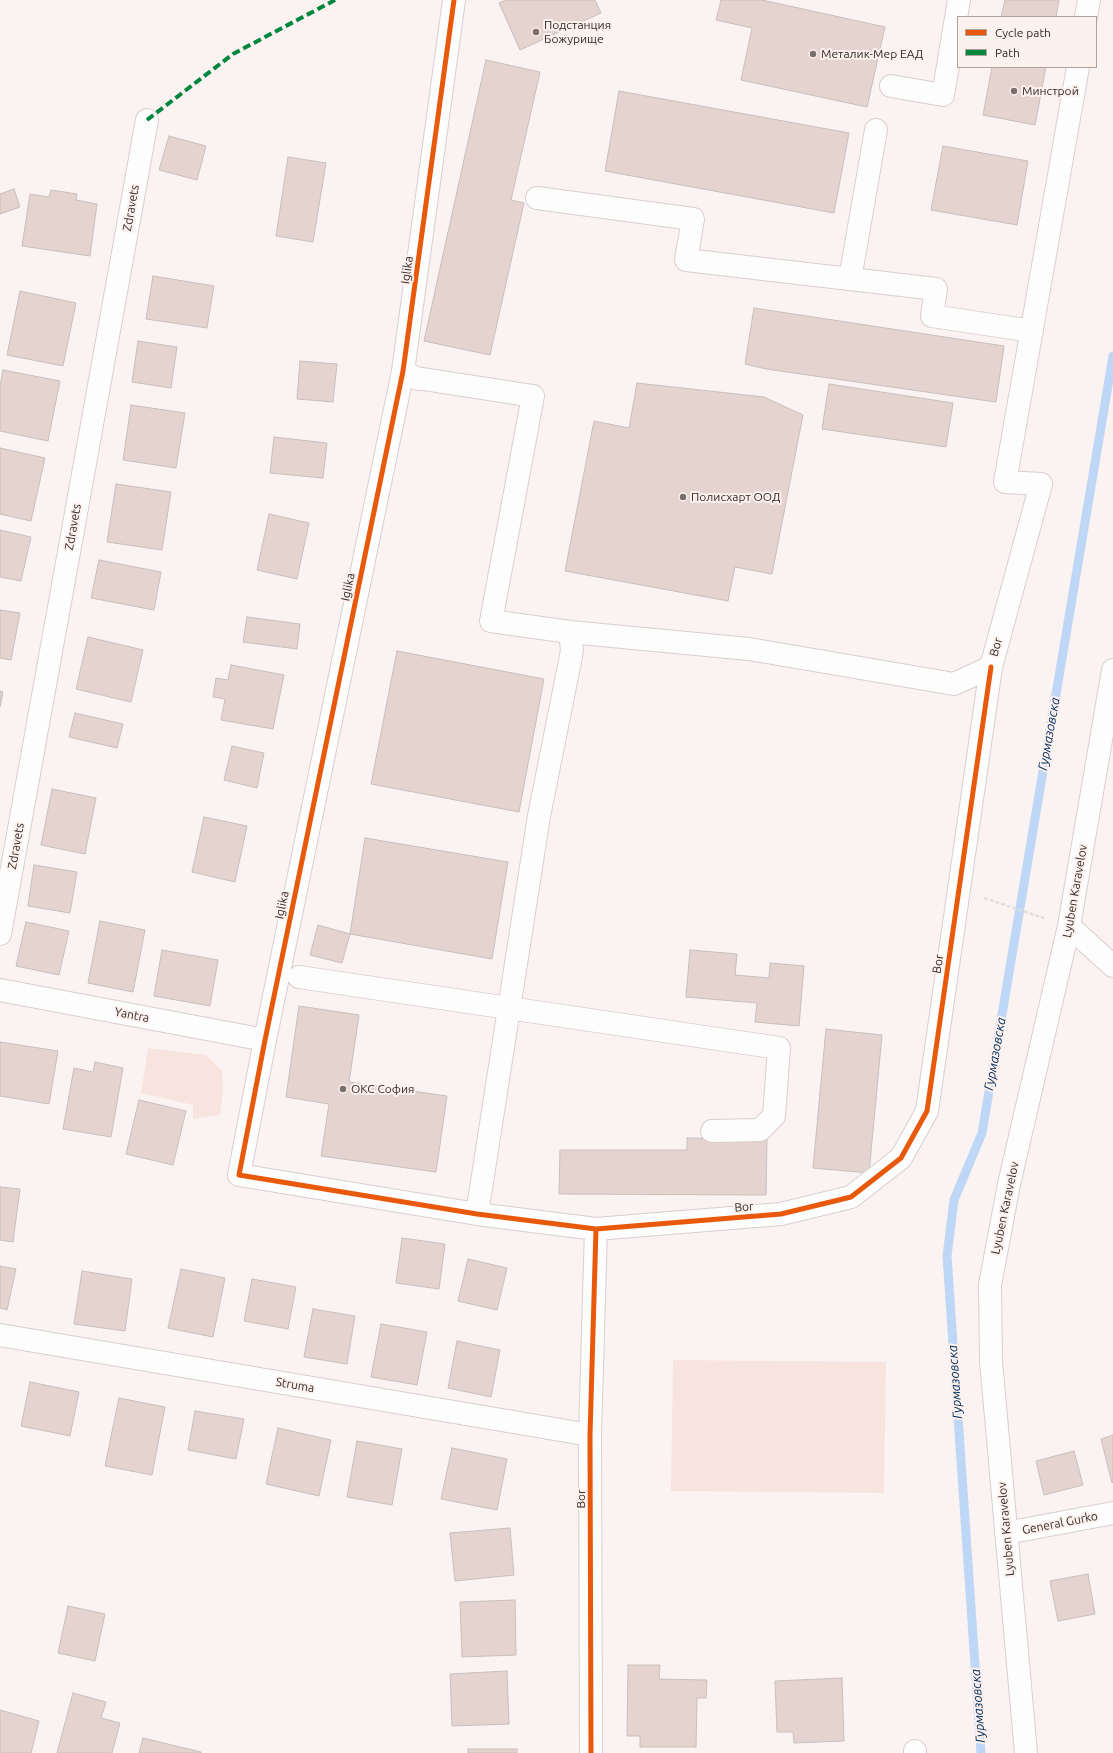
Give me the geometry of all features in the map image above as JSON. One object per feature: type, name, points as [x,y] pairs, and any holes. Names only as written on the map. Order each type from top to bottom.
[{"type":"street","name":"Iglika","points":[[454,0],[403,371],[265,1040],[240,1175],[477,1214]]},
{"type":"street","points":[[891,86],[943,94],[959,0]]},
{"type":"street","points":[[1086,16],[1089,0]]},
{"type":"street","points":[[537,198],[693,219],[686,260],[936,289],[932,316],[1032,331],[1078,68]]},
{"type":"street","name":"Zdravets","points":[[0,934],[147,120]]},
{"type":"street","points":[[850,279],[876,130]]},
{"type":"street","name":"Bor","points":[[591,1753],[590,1435],[596,1229],[781,1214],[850,1198],[900,1158],[927,1111],[991,667],[1041,484],[1005,482],[1032,331]]},
{"type":"street","points":[[403,371],[418,379],[423,378],[533,396],[491,621],[570,632],[750,649],[954,684],[991,667]]},
{"type":"street","points":[[570,632],[572,651],[539,816],[477,1214],[596,1229]]},
{"type":"street","name":"Lyuben Karavelov","points":[[1026,1753],[991,1361],[990,1285],[1009,1184],[1069,926],[1113,670]]},
{"type":"street","points":[[1069,926],[1113,966]]},
{"type":"street","points":[[299,977],[779,1048],[774,1116],[760,1130],[712,1131]]},
{"type":"street","name":"Yantra","points":[[0,990],[265,1040]]},
{"type":"street","name":"Struma","points":[[0,1335],[590,1435]]},
{"type":"street","name":"General Gurko","points":[[1006,1533],[1113,1513]]},
{"type":"path","points":[[959,890],[1069,926]]},
{"type":"shaded area","points":[[148,1048],[206,1055],[222,1071],[223,1091],[220,1115],[193,1119],[193,1105],[141,1093]]},
{"type":"shaded area","points":[[673,1360],[886,1362],[884,1493],[671,1491]]},
{"type":"building","name":"Подстанция Божурище","points":[[506,0],[595,0],[601,13],[520,50],[499,3]]},
{"type":"building","name":"Металик-Мер ЕАД","points":[[721,0],[762,0],[885,27],[867,107],[741,80],[752,28],[716,20]]},
{"type":"building","points":[[1005,0],[1059,0],[1056,16],[1001,16]]},
{"type":"building","points":[[486,60],[540,72],[511,200],[524,203],[490,355],[424,341]]},
{"type":"building","name":"Минстрой","points":[[992,68],[1046,68],[1035,125],[983,115]]},
{"type":"building","points":[[619,91],[849,133],[834,213],[605,171]]},
{"type":"building","points":[[169,136],[206,146],[197,180],[159,170]]},
{"type":"building","points":[[943,146],[1028,161],[1017,225],[931,210]]},
{"type":"building","points":[[288,157],[326,163],[313,242],[276,236]]},
{"type":"building","points":[[14,189],[20,207],[0,214],[0,194]]},
{"type":"building","points":[[51,190],[77,194],[76,200],[97,204],[90,256],[22,246],[30,194],[49,197]]},
{"type":"building","points":[[153,276],[214,286],[207,328],[146,319]]},
{"type":"building","points":[[20,291],[76,303],[63,366],[7,355]]},
{"type":"building","points":[[754,308],[1004,346],[996,402],[766,369],[745,364]]},
{"type":"building","points":[[138,341],[177,347],[171,388],[132,382]]},
{"type":"building","points":[[300,361],[337,364],[333,402],[297,399]]},
{"type":"building","points":[[3,370],[60,381],[48,441],[0,431],[0,386]]},
{"type":"building","name":"Полисхарт ООД","points":[[637,383],[764,397],[803,415],[772,574],[735,567],[728,601],[565,571],[594,421],[629,428]]},
{"type":"building","points":[[829,384],[953,403],[946,447],[822,429]]},
{"type":"building","points":[[131,405],[185,413],[176,468],[123,460]]},
{"type":"building","points":[[274,437],[327,443],[323,478],[270,473]]},
{"type":"building","points":[[0,448],[45,458],[31,521],[0,514]]},
{"type":"building","points":[[116,484],[171,492],[162,550],[107,542]]},
{"type":"building","points":[[269,514],[309,523],[297,579],[257,570]]},
{"type":"building","points":[[0,530],[31,537],[21,581],[0,577]]},
{"type":"building","points":[[99,560],[161,572],[154,610],[91,598]]},
{"type":"building","points":[[0,610],[20,613],[11,660],[0,658]]},
{"type":"building","points":[[247,617],[300,624],[297,649],[243,642]]},
{"type":"building","points":[[88,637],[143,650],[131,702],[76,689]]},
{"type":"building","points":[[397,651],[544,679],[519,812],[371,784]]},
{"type":"building","points":[[231,665],[284,675],[273,729],[221,720],[225,699],[213,697],[216,678],[228,680]]},
{"type":"building","points":[[0,691],[3,692],[0,707]]},
{"type":"building","points":[[75,713],[123,724],[117,748],[69,737]]},
{"type":"building","points":[[232,746],[264,753],[257,788],[224,780]]},
{"type":"building","points":[[52,789],[96,798],[85,854],[41,845]]},
{"type":"building","points":[[204,817],[247,826],[235,882],[192,872]]},
{"type":"building","points":[[365,838],[508,862],[492,959],[350,934]]},
{"type":"building","points":[[34,865],[77,872],[70,913],[28,906]]},
{"type":"building","points":[[100,921],[145,930],[133,992],[88,983]]},
{"type":"building","points":[[26,922],[69,931],[59,975],[16,966]]},
{"type":"building","points":[[318,925],[350,934],[342,963],[310,955]]},
{"type":"building","points":[[162,950],[218,960],[210,1006],[154,996]]},
{"type":"building","points":[[690,950],[737,954],[735,975],[769,978],[770,963],[804,966],[799,1026],[755,1022],[757,1003],[686,997]]},
{"type":"building","name":"ОКС София","points":[[299,1006],[359,1015],[349,1082],[447,1096],[436,1172],[321,1156],[329,1104],[286,1097]]},
{"type":"building","points":[[826,1029],[882,1035],[869,1173],[813,1168]]},
{"type":"building","points":[[0,1042],[58,1051],[49,1104],[0,1096]]},
{"type":"building","points":[[95,1062],[123,1068],[111,1137],[63,1129],[74,1068],[93,1072]]},
{"type":"building","points":[[139,1100],[186,1111],[173,1165],[126,1154]]},
{"type":"building","points":[[687,1138],[767,1139],[766,1195],[559,1194],[560,1150],[687,1150]]},
{"type":"building","points":[[0,1187],[20,1189],[13,1242],[0,1240]]},
{"type":"building","points":[[402,1238],[445,1244],[439,1289],[396,1283]]},
{"type":"building","points":[[468,1259],[507,1268],[497,1310],[458,1301]]},
{"type":"building","points":[[0,1266],[16,1269],[7,1310],[0,1308]]},
{"type":"building","points":[[181,1269],[225,1278],[213,1337],[168,1328]]},
{"type":"building","points":[[82,1271],[132,1279],[125,1331],[74,1324]]},
{"type":"building","points":[[252,1279],[296,1287],[288,1329],[244,1321]]},
{"type":"building","points":[[313,1309],[355,1316],[347,1364],[304,1357]]},
{"type":"building","points":[[381,1324],[427,1332],[417,1385],[371,1377]]},
{"type":"building","points":[[457,1341],[500,1350],[491,1397],[448,1388]]},
{"type":"building","points":[[30,1382],[79,1392],[70,1436],[21,1426]]},
{"type":"building","points":[[119,1398],[165,1407],[152,1475],[105,1466]]},
{"type":"building","points":[[195,1411],[244,1419],[236,1459],[188,1450]]},
{"type":"building","points":[[278,1428],[331,1440],[319,1496],[266,1484]]},
{"type":"building","points":[[1113,1435],[1113,1482],[1112,1483],[1101,1439]]},
{"type":"building","points":[[357,1441],[402,1449],[392,1505],[347,1497]]},
{"type":"building","points":[[452,1448],[507,1459],[497,1510],[441,1499]]},
{"type":"building","points":[[1074,1451],[1083,1485],[1044,1495],[1036,1461]]},
{"type":"building","points":[[510,1528],[514,1575],[455,1581],[450,1533]]},
{"type":"building","points":[[1088,1574],[1095,1614],[1058,1621],[1050,1581]]},
{"type":"building","points":[[515,1600],[516,1655],[462,1657],[460,1602]]},
{"type":"building","points":[[68,1606],[105,1614],[95,1661],[58,1653]]},
{"type":"building","points":[[628,1665],[660,1665],[659,1679],[707,1680],[706,1698],[697,1698],[696,1747],[640,1747],[640,1736],[627,1736]]},
{"type":"building","points":[[507,1671],[509,1724],[452,1726],[450,1674]]},
{"type":"building","points":[[842,1678],[844,1741],[794,1743],[793,1732],[777,1732],[775,1681]]},
{"type":"building","points":[[73,1693],[106,1702],[101,1718],[120,1723],[112,1753],[57,1753]]},
{"type":"building","points":[[0,1710],[39,1721],[31,1753],[0,1753]]},
{"type":"building","points":[[143,1738],[201,1752],[201,1753],[139,1753]]},
{"type":"building","points":[[468,1749],[517,1749],[517,1753],[468,1753]]},
{"type":"waterway","name":"Гурмазовска","points":[[981,1753],[947,1256],[954,1200],[982,1133],[1113,356]]},
{"type":"marked path","points":[[147,120],[233,54],[335,0]]},
{"type":"cycle path","points":[[454,0],[403,371],[265,1040],[239,1175],[477,1214],[596,1229]]},
{"type":"cycle path","points":[[591,1753],[590,1435],[596,1229],[781,1214],[851,1197],[901,1158],[927,1111],[991,667]]},
{"type":"place","name":"Подстанция Божурище","points":[[536,32]]},
{"type":"place","name":"Металик-Мер ЕАД","points":[[813,54]]},
{"type":"place","name":"Минстрой","points":[[1014,91]]},
{"type":"place","name":"Полисхарт ООД","points":[[683,497]]},
{"type":"place","name":"ОКС София","points":[[343,1089]]}]
